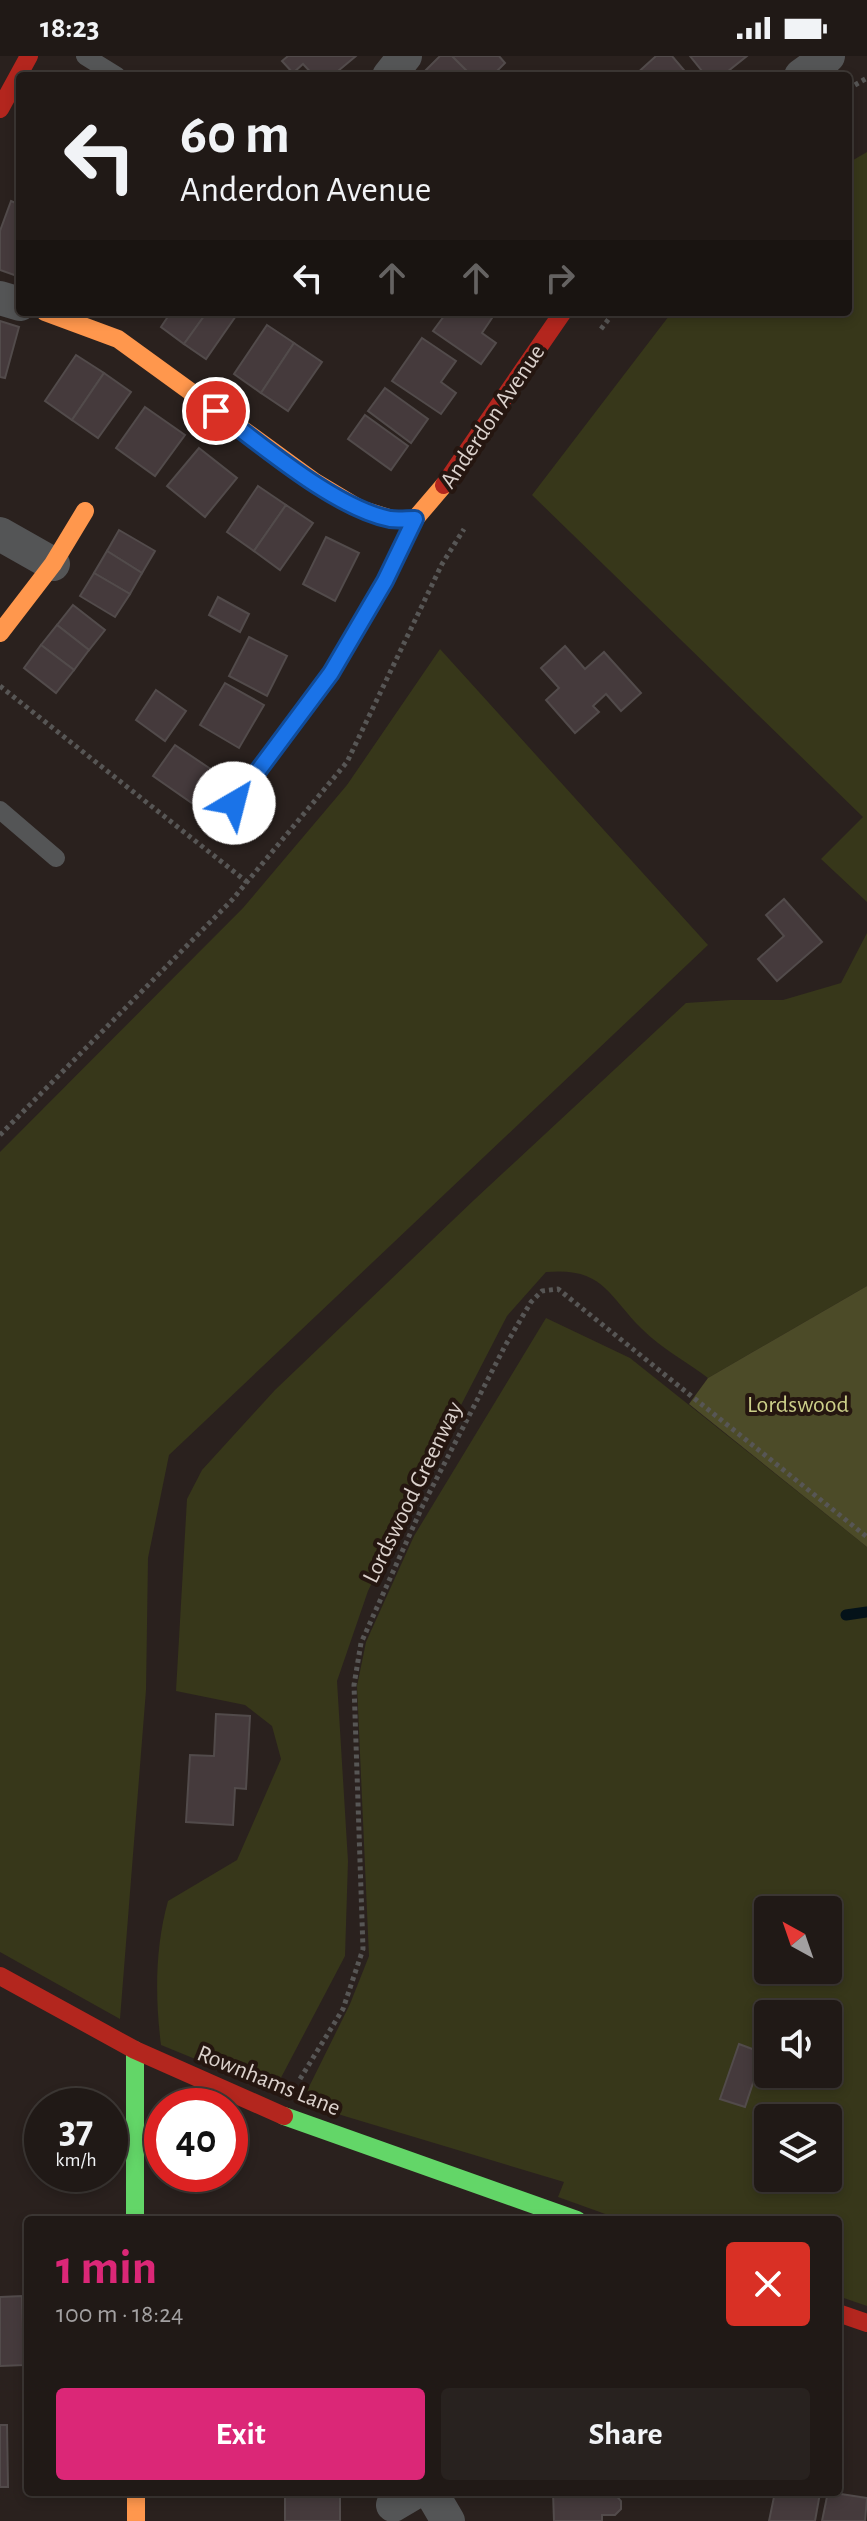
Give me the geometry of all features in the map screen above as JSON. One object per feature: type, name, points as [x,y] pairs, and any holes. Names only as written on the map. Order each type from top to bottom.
[{"type":"street","points":[[392,72],[405,56]]},
{"type":"street","points":[[806,72],[828,56]]},
{"type":"street","points":[[0,109],[16,80]]},
{"type":"street","points":[[56,316],[118,339],[315,482],[360,509],[392,519],[415,519]]},
{"type":"street","name":"Anderdon Avenue","points":[[234,803],[331,673],[385,581],[415,519],[438,495],[458,461],[560,316]]},
{"type":"street","points":[[0,633],[53,564],[85,511]]},
{"type":"street","points":[[0,534],[53,564]]},
{"type":"street","name":"Rownhams Lane","points":[[0,1976],[135,2050],[279,2114],[566,2216]]},
{"type":"street","points":[[135,2050],[135,2216]]},
{"type":"street","points":[[842,2314],[867,2323]]},
{"type":"street","points":[[136,2496],[136,2521]]},
{"type":"street","points":[[433,2496],[448,2521]]},
{"type":"lane","points":[[85,56],[111,72]]},
{"type":"lane","points":[[0,810],[56,858]]},
{"type":"path","points":[[0,686],[247,882]]},
{"type":"path","name":"Lordswood Greenway","points":[[279,2114],[343,2009],[363,1949],[354,1685],[361,1643],[423,1505],[498,1359],[531,1302],[542,1291],[558,1289],[867,1537]]},
{"type":"shaded area","points":[[867,152],[867,902],[821,859],[863,817],[532,495],[669,316],[852,316],[852,161]]},
{"type":"shaded area","points":[[440,649],[708,945],[169,1455],[148,1558],[146,1690],[120,2019],[0,1952],[0,1152],[243,908],[347,785]]},
{"type":"shaded area","points":[[867,933],[867,1286],[708,1378],[649,1336],[611,1294],[592,1279],[580,1274],[546,1272],[507,1316],[426,1473],[368,1591],[337,1681],[348,1861],[345,1956],[274,2091],[161,2045],[157,1973],[168,1901],[237,1860],[281,1759],[272,1726],[245,1705],[176,1691],[187,1499],[202,1470],[275,1390],[686,1003],[783,1000],[841,983]]},
{"type":"shaded area","points":[[546,1318],[630,1358],[867,1547],[867,2306],[842,2297],[842,2216],[611,2216],[558,2197],[564,2182],[301,2103],[350,2004],[369,1956],[357,1686],[366,1642],[414,1536]]},
{"type":"green space","name":"Lordswood","points":[[867,1286],[867,1547],[689,1404],[708,1378]]},
{"type":"building","points":[[288,56],[356,56],[337,72],[310,72],[303,64],[292,72],[282,61]]},
{"type":"building","points":[[440,56],[452,56],[468,72],[424,72]]},
{"type":"building","points":[[452,56],[499,56],[505,63],[496,72],[468,72]]},
{"type":"building","points":[[656,56],[672,56],[686,72],[638,72]]},
{"type":"building","points":[[690,56],[747,56],[727,72],[703,72]]},
{"type":"building","points":[[11,201],[16,203],[16,276],[0,270],[0,231]]},
{"type":"building","points":[[168,316],[204,316],[184,344],[161,327]]},
{"type":"building","points":[[204,316],[236,316],[206,359],[184,344]]},
{"type":"building","points":[[444,316],[493,316],[482,333],[496,343],[481,364],[433,331]]},
{"type":"building","points":[[0,321],[19,327],[5,378],[0,377]]},
{"type":"building","points":[[267,325],[294,343],[261,393],[234,374]]},
{"type":"building","points":[[422,338],[456,361],[441,382],[456,393],[441,414],[392,381]]},
{"type":"building","points":[[294,343],[322,362],[288,411],[261,393]]},
{"type":"building","points":[[76,355],[104,373],[72,420],[45,401]]},
{"type":"building","points":[[104,373],[131,392],[98,438],[72,420]]},
{"type":"building","points":[[385,388],[428,419],[411,443],[368,411]]},
{"type":"building","points":[[145,407],[185,435],[155,476],[116,448]]},
{"type":"building","points":[[365,415],[408,446],[391,470],[348,439]]},
{"type":"building","points":[[199,448],[237,478],[205,517],[167,486]]},
{"type":"building","points":[[258,486],[286,505],[254,551],[227,532]]},
{"type":"building","points":[[286,505],[313,523],[280,570],[254,551]]},
{"type":"building","points":[[119,530],[155,551],[142,573],[107,551]]},
{"type":"building","points":[[326,537],[359,553],[335,601],[303,584]]},
{"type":"building","points":[[107,551],[142,573],[130,594],[94,573]]},
{"type":"building","points":[[94,573],[130,594],[115,617],[80,596]]},
{"type":"building","points":[[218,597],[249,614],[240,632],[209,615]]},
{"type":"building","points":[[73,605],[105,630],[89,650],[57,625]]},
{"type":"building","points":[[57,625],[89,650],[74,670],[41,645]]},
{"type":"building","points":[[249,637],[287,656],[267,696],[229,676]]},
{"type":"building","points":[[41,645],[74,670],[56,693],[24,668]]},
{"type":"building","points":[[565,646],[585,669],[604,652],[641,693],[621,711],[606,694],[593,706],[599,712],[575,733],[546,700],[559,688],[541,668]]},
{"type":"building","points":[[225,683],[264,705],[239,748],[200,725]]},
{"type":"building","points":[[156,690],[186,711],[165,741],[136,720]]},
{"type":"building","points":[[175,745],[221,776],[199,808],[153,776]]},
{"type":"building","points":[[784,899],[822,942],[777,981],[758,959],[784,936],[766,915]]},
{"type":"building","points":[[216,1714],[250,1716],[246,1789],[235,1788],[233,1825],[186,1822],[190,1755],[214,1756]]},
{"type":"building","points":[[739,2044],[754,2050],[754,2080],[745,2107],[720,2099]]},
{"type":"building","points":[[22,2296],[24,2365],[0,2366],[0,2297]]},
{"type":"building","points":[[0,2425],[7,2425],[8,2487],[0,2487]]},
{"type":"building","points":[[842,2494],[867,2498],[865,2521],[822,2521],[827,2496]]},
{"type":"building","points":[[285,2496],[340,2496],[340,2521],[285,2521]]},
{"type":"building","points":[[553,2496],[617,2496],[621,2501],[621,2509],[615,2515],[602,2515],[602,2521],[554,2521]]},
{"type":"building","points":[[774,2496],[819,2496],[815,2521],[769,2521]]},
{"type":"waterway","points":[[846,1615],[867,1612]]},
{"type":"traffic: fast","points":[[234,803],[331,673],[385,581],[415,519]]},
{"type":"traffic: fast","points":[[135,2050],[135,2216]]},
{"type":"traffic: fast","points":[[284,2116],[566,2216]]},
{"type":"traffic: slow","points":[[56,316],[118,339],[315,482],[360,509],[392,519],[415,519],[444,485]]},
{"type":"traffic: slow","points":[[0,633],[53,564],[85,511]]},
{"type":"traffic: slow","points":[[136,2496],[136,2521]]},
{"type":"traffic: jam","points":[[20,72],[29,56]]},
{"type":"traffic: jam","points":[[0,109],[16,80]]},
{"type":"traffic: jam","points":[[444,485],[560,316]]},
{"type":"traffic: jam","points":[[0,1976],[135,2050],[284,2116]]},
{"type":"traffic: jam","points":[[842,2314],[867,2323]]},
{"type":"route","points":[[216,411],[315,482],[360,509],[392,519],[415,519],[385,581],[331,673],[234,803]]}]
